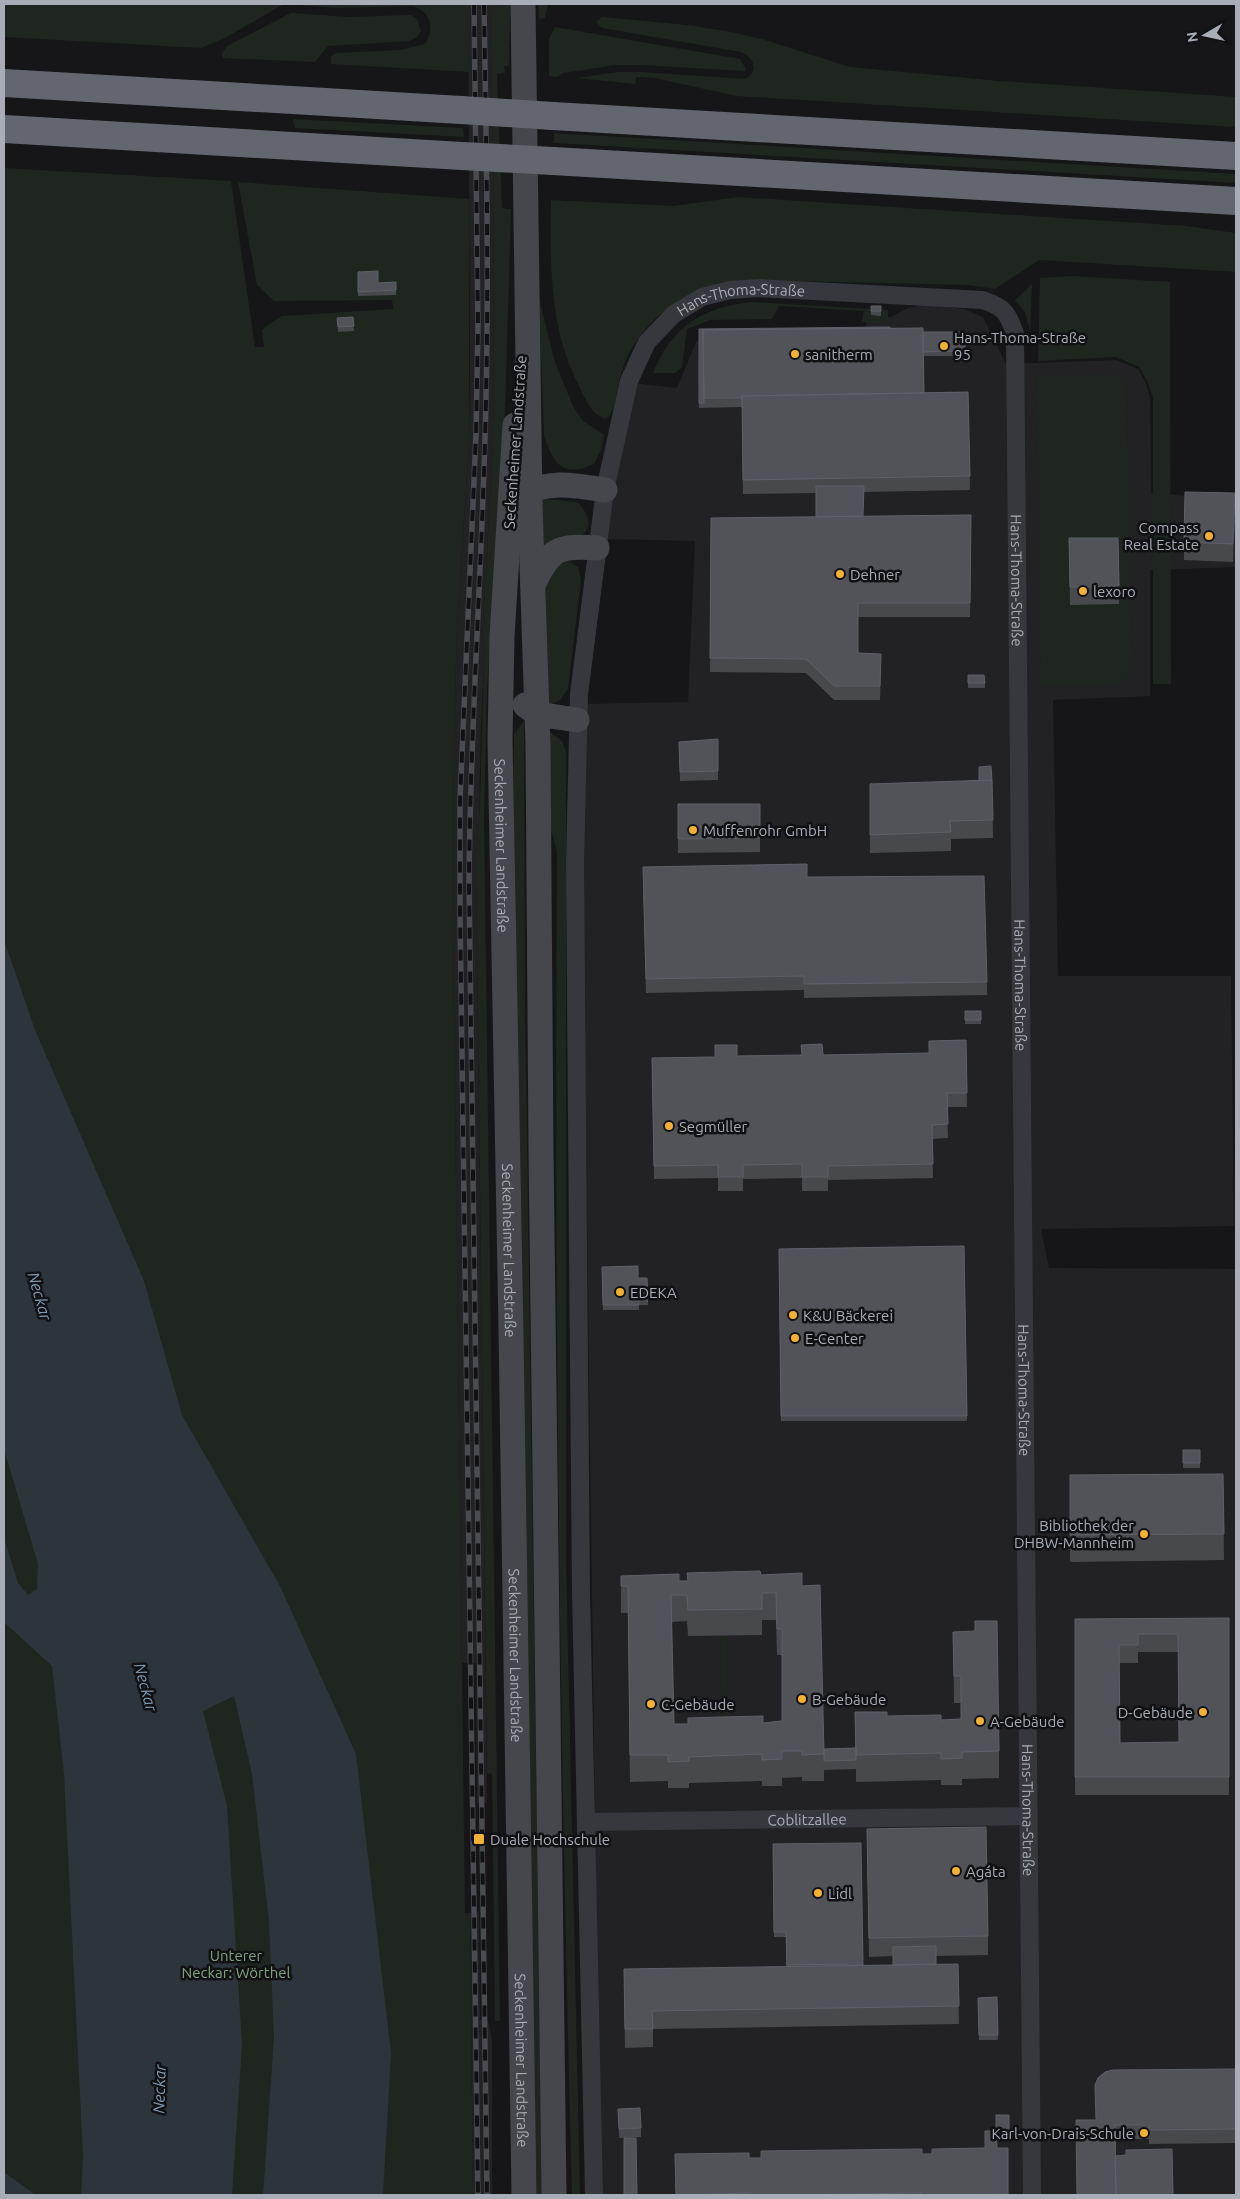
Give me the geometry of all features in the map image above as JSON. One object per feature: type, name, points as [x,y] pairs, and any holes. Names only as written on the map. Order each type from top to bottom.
[{"type":"highway","points":[[4,83],[1236,156]]},
{"type":"highway","points":[[4,129],[1236,201]]},
{"type":"main road","name":"Seckenheimer Landstraße","points":[[523,4],[530,439],[520,493],[502,637],[500,813],[504,875],[524,2195]]},
{"type":"main road","name":"Seckenheimer Landstraße","points":[[527,308],[519,368],[520,493],[532,585],[537,714],[554,2195]]},
{"type":"main road","points":[[530,439],[544,461],[565,483]]},
{"type":"main road","points":[[520,493],[565,483],[606,490]]},
{"type":"main road","points":[[532,585],[544,562],[559,549],[575,546],[597,548]]},
{"type":"main road","points":[[502,637],[515,687],[527,707],[537,714],[577,720]]},
{"type":"street","name":"Hans-Thoma-Straße","points":[[606,490],[629,380],[647,342],[674,314],[702,297],[730,290],[758,288],[983,300],[1000,306],[1010,318],[1015,334],[1020,700],[1032,2195]]},
{"type":"street","points":[[594,2195],[581,1592],[575,863],[577,720],[597,548],[606,490]]},
{"type":"street","name":"Coblitzallee","points":[[587,1822],[1028,1816]]},
{"type":"shaded area","points":[[468,4],[490,4],[494,197],[493,444],[482,642],[485,645],[479,822],[476,856],[487,1803],[477,1803],[476,1663],[462,1663],[453,937],[454,736],[457,628],[469,442]]},
{"type":"shaded area","points":[[926,305],[964,309],[983,317],[1006,364],[1116,360],[1138,369],[1146,383],[1150,398],[1151,493],[1236,500],[1236,567],[1150,570],[1150,696],[1053,700],[1058,976],[1231,976],[1234,1226],[1041,1229],[1049,1268],[1236,1269],[1236,2195],[600,2195],[583,915],[583,704],[688,702],[695,541],[605,539],[632,383],[677,388],[696,342],[711,329],[865,328],[867,321],[891,317],[907,308]]},
{"type":"shaded area","points":[[479,1912],[480,2019],[488,2020],[492,2038],[492,2195],[473,2195],[470,1918],[465,1913]]},
{"type":"green space","points":[[4,4],[284,4],[225,38],[201,48],[4,37]]},
{"type":"green space","points":[[284,4],[468,4],[469,72],[331,64],[331,57],[336,53],[400,50],[425,44],[430,32],[429,21],[427,16],[418,8],[412,6],[339,8]]},
{"type":"green space","points":[[490,4],[510,4],[509,66],[504,66],[505,73],[497,74],[502,208],[511,209],[505,412],[487,689],[484,819],[500,2021],[495,2021],[492,1774],[487,1773],[476,856],[480,804],[485,645],[482,642],[493,444],[494,197]]},
{"type":"green space","points":[[538,4],[548,4],[545,18],[539,19]]},
{"type":"green space","points":[[291,13],[348,17],[411,15],[417,19],[421,31],[417,37],[410,41],[328,46],[315,62],[223,58],[222,53],[227,46]]},
{"type":"green space","points":[[602,17],[688,25],[731,32],[762,39],[850,67],[1000,81],[1236,97],[1236,127],[736,96],[655,78],[636,77],[635,84],[577,78],[617,72],[641,72],[745,79],[754,69],[752,61],[741,52],[602,28],[596,22]]},
{"type":"green space","points":[[555,27],[740,59],[745,71],[616,65],[563,73],[557,77],[549,76],[549,39]]},
{"type":"green space","points":[[293,119],[463,128],[464,137],[295,128]]},
{"type":"green space","points":[[554,133],[1236,174],[1236,183],[554,143]]},
{"type":"green space","name":"Unterer Neckar: Wörthel","points":[[4,168],[231,181],[255,347],[264,347],[262,330],[282,316],[393,309],[392,300],[274,301],[257,285],[238,182],[469,199],[469,442],[457,628],[454,736],[453,937],[465,1913],[470,1918],[473,2195],[102,2195],[82,2178],[81,2195],[36,2195],[4,2172]]},
{"type":"green space","points":[[738,197],[1186,226],[1236,233],[1236,272],[1039,260],[995,289],[968,285],[748,280],[727,283],[688,297],[654,320],[640,336],[629,354],[621,374],[610,415],[606,419],[596,414],[584,397],[570,365],[557,319],[552,272],[551,200],[673,206]]},
{"type":"green space","points":[[1073,276],[1170,282],[1171,684],[1153,684],[1153,398],[1148,383],[1139,367],[1116,357],[1038,361],[1040,278]]},
{"type":"green space","points":[[1032,284],[1030,331],[1025,312],[1015,300]]},
{"type":"green space","points":[[539,298],[555,362],[573,406],[582,420],[604,435],[601,450],[594,464],[575,470],[567,469],[556,461],[544,436]]},
{"type":"green space","points":[[752,302],[888,310],[888,322],[862,322],[864,311],[779,306],[772,319],[710,320],[687,329],[682,367],[675,373],[653,373],[670,343],[691,322],[704,314],[719,309]]},
{"type":"green space","points":[[1108,375],[1121,377],[1126,386],[1131,668],[1125,680],[1114,684],[1041,684],[1037,376]]},
{"type":"green space","points":[[534,498],[577,502],[586,513],[588,523],[586,531],[569,544],[536,558]]},
{"type":"green space","points":[[557,561],[569,561],[578,567],[581,580],[568,689],[560,700],[548,706],[544,585]]},
{"type":"green space","points":[[524,721],[525,1003],[542,2195],[535,2195],[523,1279],[513,844],[514,734]]},
{"type":"green space","points":[[549,731],[562,741],[566,752],[566,1559],[580,2195],[572,2195],[564,1860],[557,1356],[557,852],[551,830]]},
{"type":"green space","points":[[720,1636],[727,1636],[729,1743],[722,1743]]},
{"type":"water","name":"Neckar","points":[[4,940],[35,1030],[144,1281],[182,1415],[280,1586],[356,1754],[391,2053],[383,2195],[263,2195],[274,2038],[269,1922],[252,1774],[234,1696],[203,1711],[227,1806],[242,2045],[232,2195],[81,2195],[83,2155],[64,1774],[52,1666],[4,1622],[4,1538],[18,1583],[28,1595],[37,1589],[38,1564],[4,1449]]},
{"type":"water","points":[[4,2172],[36,2195],[4,2195]]},
{"type":"building","points":[[378,271],[378,283],[396,282],[396,290],[358,292],[358,272]]},
{"type":"building","points":[[871,306],[881,306],[881,311],[871,311]]},
{"type":"building","points":[[353,317],[354,326],[338,327],[337,318]]},
{"type":"building","points":[[890,327],[703,330],[704,403],[699,403],[699,329]]},
{"type":"building","points":[[923,328],[924,393],[704,398],[703,330]]},
{"type":"building","name":"Hans-Thoma-Straße 95","points":[[923,332],[965,332],[965,351],[923,352]]},
{"type":"building","points":[[968,392],[970,476],[743,480],[742,396]]},
{"type":"building","points":[[816,486],[864,486],[863,516],[816,517]]},
{"type":"building","name":"Compass Real Estate","points":[[1185,492],[1235,493],[1233,544],[1184,542]]},
{"type":"building","name":"Dehner","points":[[971,515],[970,603],[858,603],[858,653],[881,654],[880,686],[834,686],[806,659],[710,658],[711,518]]},
{"type":"building","name":"Compass Real Estate","points":[[1069,538],[1118,538],[1119,586],[1070,587]]},
{"type":"building","points":[[968,675],[984,675],[985,683],[968,683]]},
{"type":"building","points":[[718,739],[718,771],[680,772],[679,742]]},
{"type":"building","points":[[991,766],[992,780],[979,781],[979,767]]},
{"type":"building","points":[[992,780],[993,820],[950,821],[951,832],[870,835],[870,784]]},
{"type":"building","points":[[678,804],[760,804],[760,838],[678,839]]},
{"type":"building","points":[[807,864],[807,877],[984,876],[987,982],[804,984],[804,976],[646,979],[643,867]]},
{"type":"building","points":[[965,1011],[981,1011],[981,1020],[965,1020]]},
{"type":"building","points":[[966,1040],[967,1093],[947,1093],[948,1124],[932,1125],[933,1164],[828,1166],[828,1177],[802,1177],[802,1164],[743,1165],[743,1177],[718,1177],[718,1165],[654,1166],[652,1058],[715,1057],[715,1045],[737,1045],[737,1056],[802,1055],[801,1045],[822,1044],[823,1055],[929,1053],[929,1041]]},
{"type":"building","points":[[964,1246],[967,1416],[781,1416],[779,1249]]},
{"type":"building","points":[[638,1266],[638,1278],[647,1278],[648,1300],[638,1300],[639,1305],[603,1305],[602,1267]]},
{"type":"building","points":[[1183,1450],[1200,1450],[1200,1463],[1183,1463]]},
{"type":"building","points":[[1223,1474],[1224,1534],[1070,1535],[1070,1475]]},
{"type":"building","points":[[760,1571],[761,1575],[802,1573],[802,1586],[820,1585],[824,1754],[802,1755],[802,1751],[782,1751],[782,1759],[762,1760],[762,1754],[689,1757],[689,1761],[668,1762],[668,1755],[630,1755],[628,1586],[621,1586],[621,1576],[679,1574],[679,1581],[688,1581],[687,1573]],"holes":[[[762,1593],[776,1593],[777,1629],[782,1629],[782,1721],[763,1723],[763,1716],[722,1717],[688,1718],[688,1724],[674,1724],[671,1595],[687,1595],[688,1610],[762,1609]]]},
{"type":"building","name":"D-Gebäude","points":[[1229,1618],[1229,1777],[1075,1777],[1075,1619]],"holes":[[[1138,1634],[1178,1634],[1179,1742],[1120,1743],[1119,1645],[1138,1645]]]},
{"type":"building","points":[[975,1621],[997,1621],[999,1751],[962,1752],[962,1758],[941,1759],[941,1753],[856,1755],[855,1712],[887,1712],[887,1716],[941,1715],[941,1720],[961,1719],[961,1676],[954,1676],[953,1632],[975,1631]]},
{"type":"building","points":[[856,1748],[856,1760],[824,1761],[824,1749]]},
{"type":"building","points":[[986,1827],[988,1936],[869,1938],[867,1829]]},
{"type":"building","name":"Lidl","points":[[861,1843],[863,1965],[787,1965],[786,1932],[774,1932],[773,1844]]},
{"type":"building","points":[[936,1946],[936,1964],[893,1965],[893,1947]]},
{"type":"building","points":[[958,1964],[959,2006],[652,2011],[653,2029],[625,2029],[624,1969]]},
{"type":"building","points":[[997,1997],[998,2035],[979,2035],[978,1998]]},
{"type":"building","points":[[1236,2069],[1236,2129],[1149,2130],[1149,2125],[1115,2125],[1116,2195],[1077,2195],[1076,2120],[1096,2120],[1095,2085],[1098,2078],[1105,2072],[1113,2070]]},
{"type":"building","points":[[640,2108],[641,2128],[619,2129],[618,2109]]},
{"type":"building","points":[[996,2115],[1009,2115],[1009,2134],[996,2134]]},
{"type":"building","points":[[985,2131],[996,2131],[997,2148],[1008,2148],[1008,2194],[750,2195],[750,2193],[676,2195],[675,2154],[749,2153],[749,2158],[761,2158],[761,2151],[922,2149],[922,2154],[932,2154],[932,2149],[985,2148]]},
{"type":"building","points":[[624,2138],[636,2138],[637,2195],[624,2195]]},
{"type":"building","points":[[1172,2149],[1173,2195],[1116,2195],[1115,2156],[1126,2155],[1126,2150]]},
{"type":"railway","points":[[474,4],[478,326],[476,435],[460,800],[460,912],[478,2195]]},
{"type":"railway","points":[[484,4],[487,349],[469,884],[487,2195]]},
{"type":"place","name":"Hans-Thoma-Straße 95","points":[[944,346]]},
{"type":"place","name":"sanitherm","points":[[795,354]]},
{"type":"place","name":"Compass Real Estate","points":[[1209,536]]},
{"type":"place","name":"Dehner","points":[[840,574]]},
{"type":"place","name":"lexoro","points":[[1083,591]]},
{"type":"place","name":"Muffenrohr GmbH","points":[[693,830]]},
{"type":"place","name":"Segmüller","points":[[669,1126]]},
{"type":"place","name":"EDEKA","points":[[620,1292]]},
{"type":"place","name":"K&U Bäckerei","points":[[793,1315]]},
{"type":"place","name":"E-Center","points":[[795,1338]]},
{"type":"place","name":"Bibliothek der DHBW-Mannheim","points":[[1144,1534]]},
{"type":"place","name":"B-Gebäude","points":[[802,1699]]},
{"type":"place","name":"C-Gebäude","points":[[651,1704]]},
{"type":"place","name":"D-Gebäude","points":[[1203,1712]]},
{"type":"place","name":"A-Gebäude","points":[[980,1721]]},
{"type":"place","name":"Duale Hochschule","points":[[479,1839]]},
{"type":"place","name":"Agáta","points":[[956,1871]]},
{"type":"place","name":"Lidl","points":[[818,1893]]},
{"type":"place","name":"Karl-von-Drais-Schule","points":[[1144,2133]]}]
